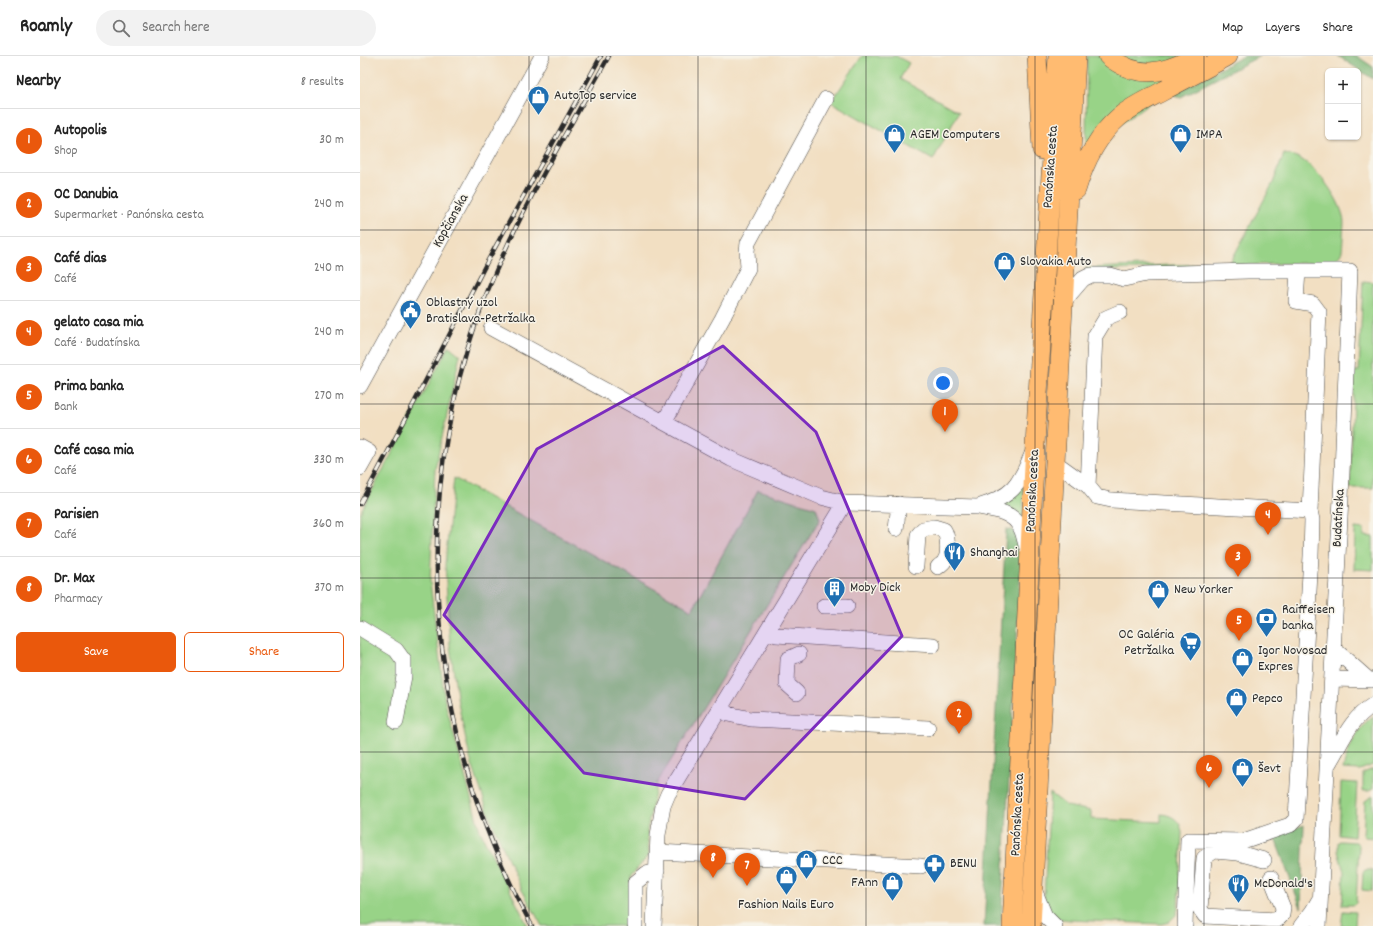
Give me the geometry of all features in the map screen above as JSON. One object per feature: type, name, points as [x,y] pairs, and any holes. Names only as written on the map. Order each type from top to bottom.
[{"type":"main road","points":[[1037,56],[1047,228]]},
{"type":"main road","name":"Panónska cesta","points":[[1012,926],[1035,445],[1058,56]]},
{"type":"main road","name":"Panónska cesta","points":[[1031,926],[1076,56]]},
{"type":"main road","points":[[1108,56],[1119,64],[1128,68],[1137,71],[1153,72],[1170,69],[1197,56]]},
{"type":"main road","points":[[1068,212],[1085,164],[1098,141],[1116,120],[1128,110],[1147,99],[1228,56]]},
{"type":"street","name":"Kopčianska","points":[[360,386],[542,56]]},
{"type":"street","points":[[664,422],[722,319],[748,268],[748,243],[826,99]]},
{"type":"street","points":[[1064,301],[1080,281],[1088,276],[1110,275],[1124,279],[1146,274],[1298,271],[1296,301],[1313,304],[1319,312],[1310,511],[1312,520],[1311,552],[1296,819],[1290,825],[1243,841],[1188,840],[1185,926]]},
{"type":"street","name":"Budatínska","points":[[1298,271],[1350,271],[1328,766],[1319,926]]},
{"type":"street","points":[[1088,486],[1095,336],[1106,318],[1120,312]]},
{"type":"street","points":[[491,328],[731,459],[821,497],[845,503],[978,507],[1005,513],[1015,519],[1021,527],[1030,557]]},
{"type":"street","points":[[978,507],[996,501],[1014,488],[1024,474],[1035,445]]},
{"type":"street","points":[[360,447],[369,452],[360,468]]},
{"type":"street","points":[[1056,463],[1088,486],[1097,497],[1111,500],[1310,511]]},
{"type":"street","points":[[654,926],[658,835],[663,806],[668,794],[845,503]]},
{"type":"street","points":[[896,529],[899,504]]},
{"type":"street","points":[[916,566],[919,533],[922,529],[934,527],[944,530],[948,539],[945,562],[938,567]]},
{"type":"street","points":[[824,606],[847,606]]},
{"type":"street","points":[[360,628],[396,650],[404,661],[404,676],[396,722]]},
{"type":"street","points":[[768,630],[776,635],[933,645]]},
{"type":"street","points":[[1333,648],[1371,680]]},
{"type":"street","points":[[797,693],[787,684],[788,659],[799,654]]},
{"type":"street","points":[[1332,679],[1371,680]]},
{"type":"street","name":"Budatínska","points":[[1328,766],[1350,726],[1359,715],[1373,705]]},
{"type":"street","points":[[721,708],[728,714],[751,719],[928,728]]},
{"type":"street","points":[[1264,860],[1238,853],[1214,851],[1204,858],[1200,909],[1205,916],[1277,920],[1282,915],[1283,908],[1271,878]]},
{"type":"street","points":[[658,852],[921,866]]},
{"type":"street","points":[[632,922],[635,883],[646,874],[657,871]]},
{"type":"street","points":[[1034,888],[1045,916],[1055,926]]},
{"type":"street","points":[[1301,926],[1312,912],[1321,895]]},
{"type":"highlighted area","points":[[723,346],[816,432],[902,636],[745,799],[584,773],[444,615],[537,449]]},
{"type":"green space","points":[[862,56],[896,56],[909,63],[900,79],[959,112],[933,160],[831,102]]},
{"type":"green space","points":[[1087,56],[1215,56],[1086,149]]},
{"type":"green space","points":[[1244,56],[1260,56],[1181,97],[1172,94]]},
{"type":"green space","points":[[1338,56],[1357,56],[1373,67],[1373,79],[1361,71],[1361,68],[1356,68]]},
{"type":"green space","points":[[1284,154],[1299,158],[1313,168],[1332,191],[1337,200],[1344,218],[1344,224],[1342,250],[1338,258],[1335,260],[1330,262],[1086,271],[1086,268],[1230,263],[1273,183]]},
{"type":"green space","points":[[1363,281],[1373,282],[1373,488],[1350,488],[1354,371],[1359,371]]},
{"type":"green space","points":[[449,346],[460,355],[435,469],[430,582],[445,702],[480,831],[528,926],[360,926],[360,513]]},
{"type":"green space","points":[[454,478],[692,610],[758,490],[816,508],[820,519],[657,783],[647,830],[649,855],[631,876],[629,917],[624,926],[542,926],[522,890],[490,818],[470,758],[458,703],[450,646],[445,564]]},
{"type":"green space","points":[[1024,483],[1023,528],[1001,504]]},
{"type":"green space","points":[[1355,528],[1364,529],[1364,536],[1373,537],[1373,570],[1354,569]]},
{"type":"green space","points":[[1006,529],[1015,531],[1020,546],[1021,564],[1001,926],[984,926]]},
{"type":"green space","points":[[1373,716],[1373,765],[1360,770],[1343,769],[1347,754],[1357,733]]},
{"type":"green space","points":[[1373,769],[1373,789],[1363,791],[1363,773]]},
{"type":"green space","points":[[1341,782],[1357,783],[1354,837],[1339,835]]},
{"type":"green space","points":[[1050,793],[1067,806],[1091,811],[1091,819],[1161,822],[1161,814],[1176,819],[1180,825],[1182,833],[1178,909],[1176,915],[1169,922],[1162,924],[1054,918],[1044,899]]},
{"type":"green space","points":[[1373,796],[1373,838],[1365,837],[1363,835],[1365,801]]},
{"type":"green space","points":[[1304,825],[1301,908],[1274,836]]},
{"type":"green space","points":[[1338,842],[1356,842],[1359,845],[1356,903],[1353,905],[1342,905],[1344,872],[1338,851]]},
{"type":"green space","points":[[1365,870],[1373,870],[1372,891],[1362,890],[1363,872]]},
{"type":"green space","points":[[1343,911],[1356,912],[1355,926],[1341,926]]},
{"type":"railway","points":[[360,504],[487,262],[601,56]]},
{"type":"railway","points":[[532,926],[496,851],[468,774],[449,695],[439,615],[437,535],[444,454],[461,374],[486,295],[528,203],[609,56]]},
{"type":"place","name":"AutoTop service","points":[[539,116]]},
{"type":"place","name":"AGEM Computers","points":[[895,154]]},
{"type":"place","name":"IMPA","points":[[1180,154]]},
{"type":"place","name":"Slovakia Auto","points":[[1005,282]]},
{"type":"place","name":"Oblastný uzol Bratislava-Petržalka","points":[[410,330]]},
{"type":"place","name":"Autopolis","points":[[945,432]]},
{"type":"place","name":"gelato casa mia","points":[[1268,535]]},
{"type":"place","name":"Shanghai","points":[[954,572]]},
{"type":"place","name":"Café dias","points":[[1238,577]]},
{"type":"place","name":"Moby Dick","points":[[835,608]]},
{"type":"place","name":"New Yorker","points":[[1159,610]]},
{"type":"place","name":"Raiffeisen banka","points":[[1267,638]]},
{"type":"place","name":"Prima banka","points":[[1239,641]]},
{"type":"place","name":"OC Galéria Petržalka","points":[[1190,662]]},
{"type":"place","name":"Igor Novosad Expres","points":[[1242,678]]},
{"type":"place","name":"Pepco","points":[[1236,718]]},
{"type":"place","name":"OC Danubia","points":[[959,734]]},
{"type":"place","name":"Café casa mia","points":[[1209,788]]},
{"type":"place","name":"Ševt","points":[[1243,788]]},
{"type":"place","name":"Dr. Max","points":[[713,878]]},
{"type":"place","name":"CCC","points":[[806,880]]},
{"type":"place","name":"BENU","points":[[934,884]]},
{"type":"place","name":"Parisien","points":[[747,886]]},
{"type":"place","name":"Fashion Nails Euro","points":[[786,896]]},
{"type":"place","name":"FAnn","points":[[893,902]]},
{"type":"place","name":"McDonald's","points":[[1238,904]]}]
